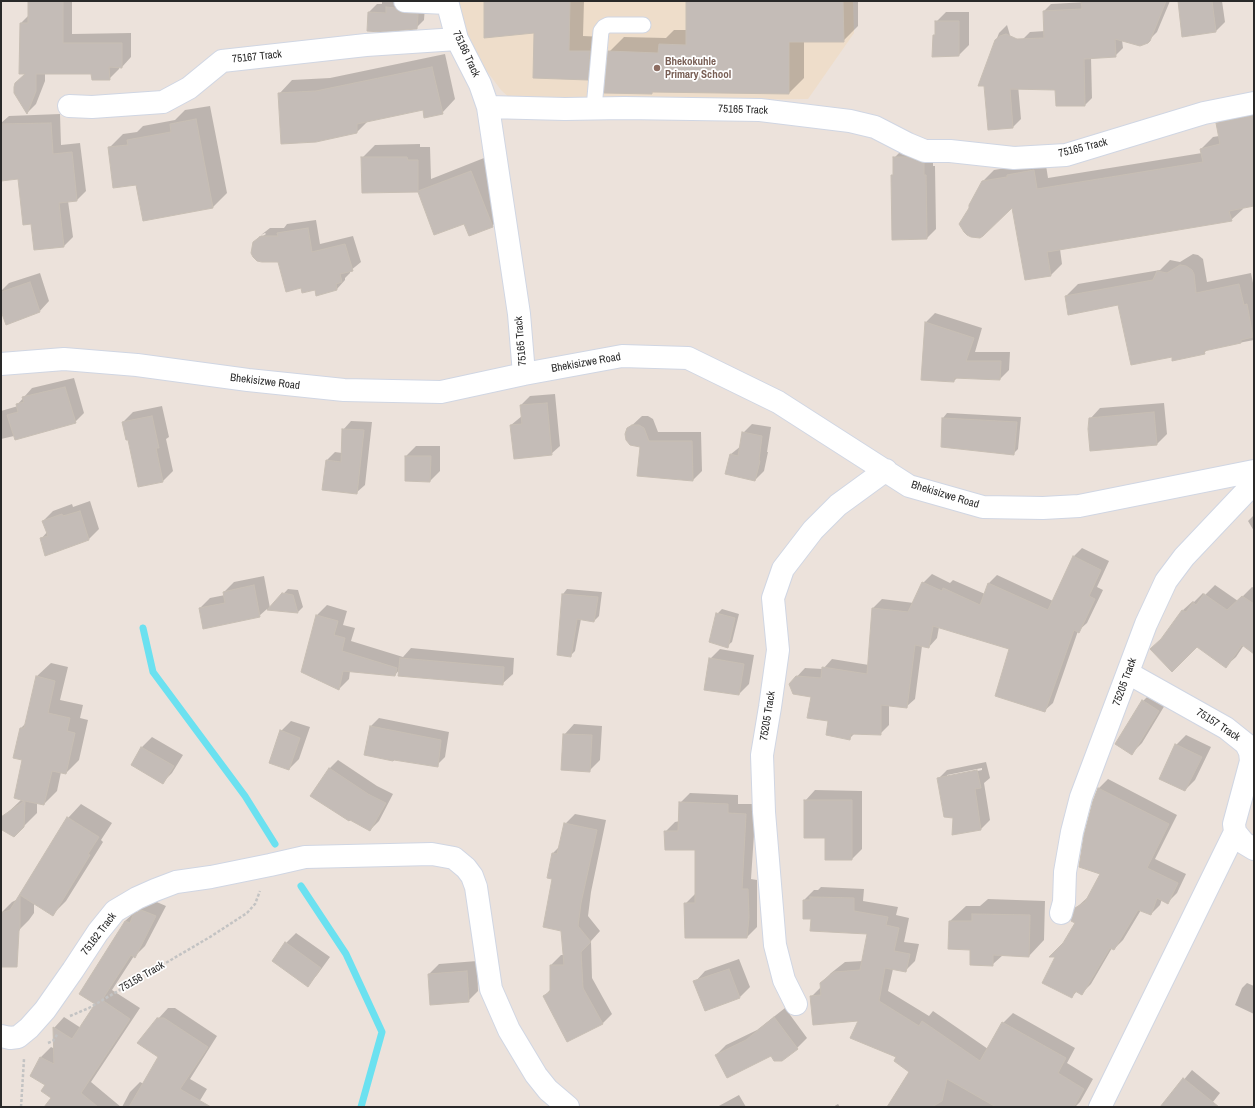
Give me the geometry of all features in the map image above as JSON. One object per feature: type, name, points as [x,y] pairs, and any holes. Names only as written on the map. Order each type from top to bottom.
[{"type":"street","points":[[405,1],[447,2]]},
{"type":"street","name":"75166 Track","points":[[447,2],[457,40],[480,84],[488,107]]},
{"type":"street","name":"75167 Track","points":[[69,106],[92,107],[162,102],[188,88],[222,61],[366,45],[457,40]]},
{"type":"street","name":"75165 Track","points":[[524,374],[519,314],[488,107],[760,110],[850,121],[875,127],[925,151],[950,151],[1014,158],[1066,155],[1204,113],[1254,103]]},
{"type":"street","name":"Bhekisizwe Road","points":[[1,364],[64,359],[137,365],[248,380],[344,390],[441,392],[524,374],[622,356],[688,358],[778,402],[909,486],[982,507],[1043,508],[1079,506],[1254,471]]},
{"type":"street","name":"75205 Track","points":[[796,1004],[784,980],[775,946],[764,812],[762,755],[778,650],[773,598],[783,569],[812,530],[838,505],[886,470]]},
{"type":"street","name":"75205 Track","points":[[1061,913],[1064,902],[1065,872],[1081,797],[1146,624],[1166,581],[1201,538],[1254,483]]},
{"type":"street","name":"75157 Track","points":[[1100,1107],[1235,832],[1234,824],[1252,761],[1246,744],[1226,728],[1128,673]]},
{"type":"street","points":[[1235,832],[1244,843],[1254,848]]},
{"type":"street","name":"75162 Track","points":[[14,1041],[29,1028],[45,1010],[98,932],[115,911],[136,898],[176,882],[211,877],[305,857],[432,854],[454,858],[466,868],[472,876],[476,887],[491,990],[509,1030],[536,1075],[548,1090],[568,1107]]},
{"type":"lane","points":[[594,108],[601,31],[608,25],[643,25]]},
{"type":"path","name":"75158 Track","points":[[69,1016],[89,1008],[210,937],[247,913],[255,904],[270,865]]},
{"type":"path","points":[[46,1043],[54,1041],[61,1028]]},
{"type":"path","points":[[14,1041],[21,1107]]},
{"type":"shaded area","name":"Bhekokuhle Primary School","points":[[455,1],[853,1],[854,33],[808,99],[514,102],[501,90],[468,46]]},
{"type":"building","points":[[28,1],[63,1],[63,43],[122,43],[122,68],[109,67],[110,80],[92,80],[91,74],[36,74],[36,91],[27,114],[14,93],[14,87],[15,83],[25,74],[19,74],[20,23],[28,23]]},
{"type":"building","points":[[484,1],[570,1],[569,51],[590,51],[588,80],[533,78],[534,33],[484,38]]},
{"type":"building","points":[[686,1],[843,1],[844,42],[789,42],[789,94],[652,92],[652,94],[604,93],[608,51],[658,53],[659,44],[686,45]]},
{"type":"building","points":[[1081,1],[1166,1],[1148,43],[1140,46],[1115,39],[1116,57],[1084,59],[1085,106],[1056,106],[1055,90],[1010,89],[1013,128],[988,130],[984,86],[978,86],[995,40],[1006,34],[1017,39],[1044,38],[1043,11],[1082,9]]},
{"type":"building","points":[[1178,1],[1212,1],[1216,32],[1182,37]]},
{"type":"building","points":[[386,7],[395,8],[399,12],[418,14],[417,29],[380,32],[367,31],[368,12],[386,13]]},
{"type":"building","points":[[935,21],[959,21],[959,56],[932,57]]},
{"type":"building","points":[[432,67],[443,114],[424,118],[423,110],[357,124],[357,133],[316,142],[281,144],[278,93],[316,91]]},
{"type":"building","points":[[1254,116],[1254,206],[1229,211],[1232,221],[1047,252],[1051,276],[1025,280],[1012,208],[980,238],[967,235],[959,224],[969,208],[969,205],[982,181],[1007,177],[1007,175],[1034,170],[1037,189],[1203,162],[1200,149],[1220,144],[1216,123]]},
{"type":"building","points":[[196,119],[213,208],[143,221],[136,185],[113,188],[108,147],[128,145],[127,140],[171,132],[170,124]]},
{"type":"building","points":[[51,123],[53,154],[72,152],[77,201],[59,203],[64,247],[34,250],[31,224],[23,225],[18,179],[1,181],[1,124]]},
{"type":"building","points":[[361,157],[407,157],[408,160],[418,160],[418,191],[471,171],[493,227],[469,236],[464,224],[434,235],[418,192],[362,193]]},
{"type":"building","points":[[893,157],[908,157],[924,163],[924,175],[926,175],[927,239],[892,240],[891,175],[893,175]]},
{"type":"building","points":[[308,228],[312,252],[345,244],[353,271],[340,274],[342,282],[336,284],[337,290],[316,296],[315,290],[302,293],[301,288],[286,292],[278,262],[257,261],[251,253],[253,242],[261,236],[278,236],[277,233]]},
{"type":"building","points":[[1180,265],[1186,266],[1192,270],[1194,274],[1196,293],[1239,284],[1244,305],[1247,304],[1253,337],[1241,340],[1241,343],[1204,351],[1205,354],[1172,361],[1172,357],[1131,365],[1118,305],[1068,315],[1065,296],[1153,280],[1157,271],[1167,273]]},
{"type":"building","points":[[30,282],[40,312],[6,325],[1,311],[1,292]]},
{"type":"building","points":[[925,322],[974,338],[966,361],[1001,361],[1000,380],[954,378],[954,382],[921,380]]},
{"type":"building","points":[[65,387],[76,423],[15,440],[7,415],[18,412],[16,404],[24,402],[22,397]]},
{"type":"building","points":[[547,403],[552,455],[514,459],[510,425],[522,424],[520,405]]},
{"type":"building","points":[[1154,412],[1157,445],[1090,451],[1088,429],[1089,418]]},
{"type":"building","points":[[152,416],[159,448],[156,448],[163,482],[138,487],[128,440],[126,440],[122,422]]},
{"type":"building","points":[[942,418],[1017,422],[1014,455],[941,447]]},
{"type":"building","points":[[632,425],[639,425],[644,428],[649,441],[692,441],[693,481],[637,476],[640,447],[630,445],[626,440],[625,434],[627,428]]},
{"type":"building","points":[[342,429],[364,430],[357,494],[322,490],[326,460],[341,462]]},
{"type":"building","points":[[742,432],[762,436],[760,461],[755,481],[725,474],[730,454],[738,456]]},
{"type":"building","points":[[405,456],[431,456],[430,482],[405,481]]},
{"type":"building","points":[[80,511],[89,540],[45,556],[40,538],[48,536],[42,521],[62,514],[63,516]]},
{"type":"building","points":[[1073,556],[1101,570],[1089,596],[1095,599],[1079,633],[1074,630],[1045,712],[995,696],[1009,649],[933,626],[929,648],[915,645],[907,708],[881,705],[881,735],[851,734],[850,740],[826,735],[828,721],[807,718],[811,697],[793,694],[789,684],[796,676],[821,678],[822,667],[867,674],[872,608],[908,612],[922,582],[942,591],[943,588],[980,605],[988,583],[1048,610]]},
{"type":"building","points":[[254,585],[260,617],[203,629],[199,608],[225,603],[223,592]]},
{"type":"building","points":[[282,593],[293,595],[298,613],[267,610]]},
{"type":"building","points":[[562,594],[598,597],[594,622],[577,619],[571,657],[557,655]]},
{"type":"building","points":[[1204,594],[1227,610],[1242,596],[1254,604],[1254,654],[1242,645],[1226,668],[1197,647],[1172,672],[1150,649],[1161,639],[1182,610],[1186,612],[1193,602],[1196,605]]},
{"type":"building","points":[[716,613],[735,618],[728,648],[709,642]]},
{"type":"building","points":[[316,615],[338,621],[334,635],[345,638],[342,651],[397,668],[395,676],[343,671],[339,690],[301,672]]},
{"type":"building","points":[[400,658],[504,667],[503,685],[398,676]]},
{"type":"building","points":[[709,658],[744,664],[739,695],[704,690]]},
{"type":"building","points":[[36,676],[55,681],[48,713],[70,718],[67,731],[75,733],[66,774],[52,771],[44,805],[25,801],[24,827],[14,837],[2,830],[1,817],[24,801],[14,798],[22,760],[13,758],[20,728],[24,728]]},
{"type":"building","points":[[1142,700],[1159,711],[1132,755],[1115,744]]},
{"type":"building","points":[[370,726],[441,740],[438,767],[393,761],[364,755]]},
{"type":"building","points":[[280,730],[300,738],[289,770],[269,763]]},
{"type":"building","points":[[563,734],[592,735],[590,772],[561,770]]},
{"type":"building","points":[[1175,744],[1202,757],[1185,791],[1159,779]]},
{"type":"building","points":[[141,747],[174,766],[163,784],[131,765]]},
{"type":"building","points":[[329,768],[368,794],[386,803],[370,831],[350,820],[349,821],[310,796]]},
{"type":"building","points":[[977,770],[981,788],[975,789],[981,830],[952,835],[953,818],[944,817],[937,778]]},
{"type":"building","points":[[1098,788],[1169,824],[1147,868],[1178,883],[1168,904],[1157,898],[1151,915],[1138,910],[1114,950],[1110,948],[1082,995],[1075,991],[1072,998],[1042,983],[1055,957],[1049,957],[1063,943],[1075,923],[1071,921],[1075,908],[1085,902],[1100,874],[1079,867],[1084,835]]},
{"type":"building","points":[[804,800],[852,800],[852,860],[825,860],[825,838],[804,838]]},
{"type":"building","points":[[679,802],[728,804],[728,813],[746,814],[742,889],[748,889],[749,917],[747,938],[685,938],[684,903],[695,903],[695,850],[665,850],[664,831],[678,831]]},
{"type":"building","points":[[67,817],[99,837],[88,854],[90,855],[53,916],[20,895],[20,928],[17,967],[1,967],[1,913],[10,910]]},
{"type":"building","points":[[564,823],[597,830],[581,903],[578,926],[591,942],[581,952],[583,988],[603,1024],[567,1042],[543,996],[550,992],[550,965],[564,965],[561,931],[543,927],[552,879],[547,878],[552,853],[557,854]]},
{"type":"building","points":[[810,897],[854,898],[854,911],[888,917],[886,925],[899,928],[894,951],[910,954],[906,972],[885,968],[879,1001],[919,1026],[922,1021],[980,1061],[1002,1022],[1066,1058],[1058,1073],[1084,1089],[1074,1107],[996,1107],[947,1079],[942,1101],[932,1107],[887,1107],[909,1072],[894,1061],[896,1057],[850,1038],[858,1021],[813,1025],[810,996],[821,995],[820,983],[834,972],[860,970],[867,934],[810,931],[811,919],[803,919],[803,900],[810,900]]},
{"type":"building","points":[[141,910],[156,916],[135,958],[131,955],[102,1000],[130,1019],[81,1093],[98,1107],[44,1107],[51,1098],[41,1091],[45,1085],[30,1076],[40,1057],[54,1064],[53,1027],[72,1039],[95,1004],[79,994],[125,921],[130,923],[133,915]]},
{"type":"building","points":[[972,914],[1030,915],[1029,957],[993,955],[993,966],[970,965],[970,950],[948,949],[949,921],[972,921]]},
{"type":"building","points":[[285,942],[321,968],[308,987],[272,961]]},
{"type":"building","points":[[729,969],[740,998],[705,1011],[693,981]]},
{"type":"building","points":[[467,971],[469,1002],[430,1005],[428,974]]},
{"type":"building","points":[[774,1017],[798,1049],[782,1061],[774,1061],[771,1056],[727,1078],[715,1055],[746,1040]]},
{"type":"building","points":[[157,1018],[164,1018],[208,1047],[180,1089],[211,1107],[129,1107],[158,1057],[137,1043]]},
{"type":"building","points":[[1183,1078],[1219,1107],[1160,1107]]},
{"type":"waterway","points":[[143,628],[153,672],[245,796],[275,844]]},
{"type":"waterway","points":[[301,886],[346,954],[382,1032],[361,1107]]},
{"type":"place","name":"Bhekokuhle Primary School","points":[[657,68]]}]
